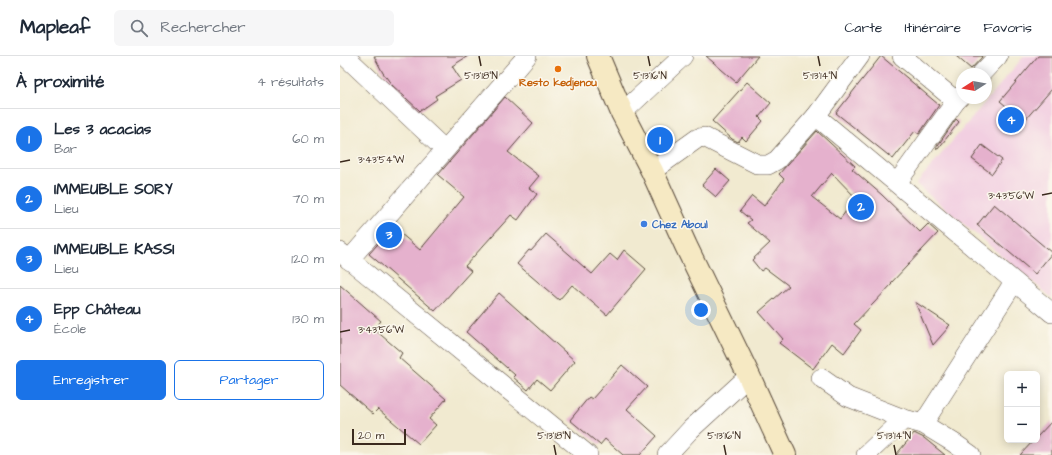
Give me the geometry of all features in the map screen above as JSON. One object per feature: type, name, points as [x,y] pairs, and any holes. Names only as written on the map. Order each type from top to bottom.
[{"type":"main road","points":[[598,56],[622,113],[652,171],[686,246],[750,376],[785,455]]},
{"type":"street","points":[[340,72],[346,56],[444,149]]},
{"type":"street","points":[[527,56],[444,149],[344,256],[588,455]]},
{"type":"street","points":[[622,113],[683,56]]},
{"type":"street","points":[[652,171],[698,138],[704,137],[759,165],[768,165],[777,160],[816,116],[860,56]]},
{"type":"street","points":[[902,56],[956,96]]},
{"type":"street","points":[[987,68],[998,56]]},
{"type":"street","points":[[897,183],[956,102]]},
{"type":"street","points":[[816,116],[1052,313]]},
{"type":"street","points":[[923,424],[1014,282]]},
{"type":"street","points":[[668,455],[691,429],[750,376]]},
{"type":"street","points":[[821,378],[848,397],[904,419],[923,424],[971,455]]},
{"type":"street","points":[[866,455],[904,419]]},
{"type":"shaded area","points":[[1024,56],[1052,56],[1052,298],[916,184],[984,104],[992,104],[992,94]]},
{"type":"building","points":[[374,56],[468,56],[452,66],[461,80],[435,96],[437,99],[420,111],[392,85],[383,73]]},
{"type":"building","points":[[706,56],[758,56],[736,82]]},
{"type":"building","points":[[881,56],[939,105],[919,134],[915,131],[893,159],[836,113]]},
{"type":"building","points":[[956,56],[983,56],[972,68],[970,68]]},
{"type":"building","points":[[1038,56],[1052,56],[1052,89],[1024,121],[1000,101]]},
{"type":"building","points":[[747,82],[771,103],[759,117],[763,121],[746,141],[742,137],[738,142],[732,139],[712,121]]},
{"type":"building","points":[[505,97],[533,123],[508,152],[539,176],[529,188],[537,194],[518,220],[511,215],[465,266],[471,271],[435,311],[369,254],[393,227],[420,250],[464,197],[438,175]]},
{"type":"building","points":[[956,119],[959,122],[938,149],[936,148]]},
{"type":"building","points":[[817,131],[855,166],[852,169],[882,195],[920,232],[928,224],[938,233],[854,324],[861,330],[844,353],[832,343],[813,369],[779,343],[783,339],[759,312],[789,286],[765,268],[761,271],[752,260],[770,243],[747,223],[751,220],[740,211],[752,196],[764,206],[784,179],[779,174]],"holes":[[[832,173],[856,198],[840,219],[812,197]]]},
{"type":"building","points":[[982,145],[1002,160],[992,174],[972,159]]},
{"type":"building","points":[[716,169],[730,181],[716,197],[702,185]]},
{"type":"building","points":[[994,204],[1052,253],[1035,274],[977,225]]},
{"type":"building","points":[[546,234],[592,274],[610,254],[617,260],[624,250],[646,269],[607,315],[572,285],[559,300],[517,264]]},
{"type":"building","points":[[340,285],[381,321],[374,329],[402,353],[399,358],[446,399],[429,419],[436,425],[419,444],[378,409],[373,414],[340,385]]},
{"type":"building","points":[[499,293],[575,361],[550,390],[537,379],[528,390],[513,377],[515,375],[466,332]]},
{"type":"building","points":[[915,302],[950,325],[933,345]]},
{"type":"building","points":[[622,365],[647,387],[627,409],[657,436],[640,455],[623,455],[605,439],[600,445],[570,420],[589,397],[592,399]]},
{"type":"building","points":[[1052,421],[1052,455],[1020,455],[1031,443],[1040,443],[1040,434]]},
{"type":"building","points":[[914,433],[924,438],[945,455],[896,455]]},
{"type":"place","name":"Resto kedjenou","points":[[558,69]]},
{"type":"place","name":"Epp Château","points":[[1011,120]]},
{"type":"place","name":"Les 3 acacias","points":[[660,140]]},
{"type":"place","name":"IMMEUBLE SORY","points":[[861,207]]},
{"type":"place","name":"Chez Aboul","points":[[644,224]]},
{"type":"place","name":"IMMEUBLE KASSI","points":[[389,235]]}]
